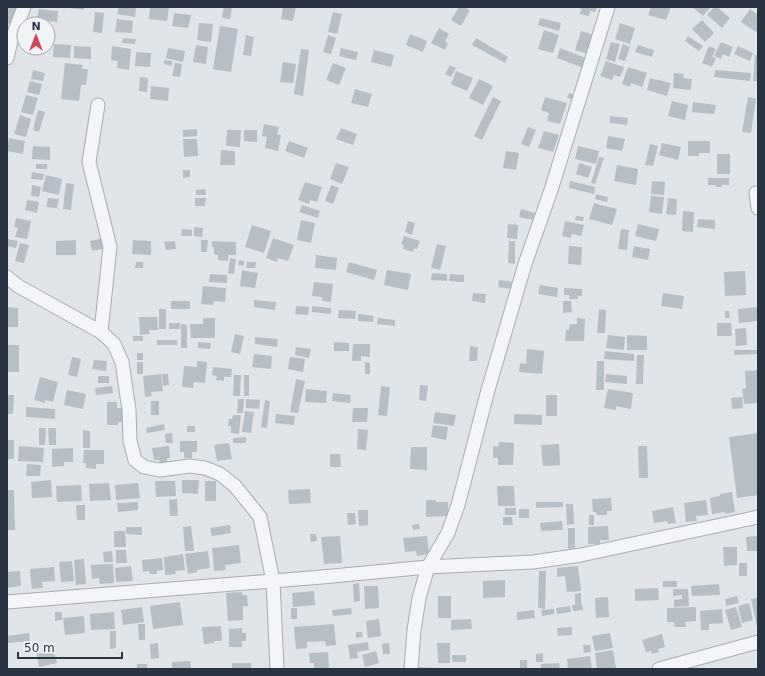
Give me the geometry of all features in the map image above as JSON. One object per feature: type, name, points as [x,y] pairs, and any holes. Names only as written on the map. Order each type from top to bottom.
[{"type":"street","points":[[7,58],[11,40],[24,7]]},
{"type":"street","points":[[412,669],[414,630],[419,598],[428,567],[448,533],[458,505],[488,390],[525,264],[551,190],[608,7]]},
{"type":"street","points":[[98,105],[89,162],[110,248],[101,332]]},
{"type":"street","points":[[756,193],[758,208]]},
{"type":"street","points":[[7,277],[18,286],[101,332],[114,344],[122,362],[129,410],[130,441],[135,460],[144,467],[159,470],[190,466],[205,468],[220,474],[235,486],[260,517],[272,581],[278,669]]},
{"type":"street","points":[[7,602],[428,567],[533,562],[581,555],[758,517]]},
{"type":"street","points":[[659,669],[758,642]]},
{"type":"building","points":[[7,7],[17,7],[12,24],[7,23]]},
{"type":"building","points":[[84,7],[84,10],[69,8]]},
{"type":"building","points":[[119,7],[136,8],[135,17],[117,14]]},
{"type":"building","points":[[150,7],[169,7],[167,21],[149,19]]},
{"type":"building","points":[[224,7],[232,7],[230,19],[222,18]]},
{"type":"building","points":[[283,7],[296,7],[293,21],[281,19]]},
{"type":"building","points":[[459,7],[464,7],[470,10],[461,26],[451,20]]},
{"type":"building","points":[[577,7],[597,7],[595,12],[590,11],[589,16],[580,14],[581,9]]},
{"type":"building","points":[[651,7],[671,7],[666,20],[648,15]]},
{"type":"building","points":[[692,7],[711,7],[703,16]]},
{"type":"building","points":[[714,7],[717,7],[730,18],[722,28],[707,15]]},
{"type":"building","points":[[39,9],[58,11],[57,22],[56,16],[38,16]]},
{"type":"building","points":[[750,9],[758,15],[758,29],[756,32],[741,22]]},
{"type":"building","points":[[95,12],[104,13],[102,33],[93,32]]},
{"type":"building","points":[[333,12],[342,14],[337,34],[328,32]]},
{"type":"building","points":[[174,13],[191,15],[188,28],[172,26]]},
{"type":"building","points":[[540,18],[561,23],[559,31],[538,25]]},
{"type":"building","points":[[117,19],[133,21],[132,33],[115,32]]},
{"type":"building","points":[[702,20],[714,33],[705,42],[692,29]]},
{"type":"building","points":[[199,23],[213,24],[211,42],[197,40]]},
{"type":"building","points":[[620,23],[635,28],[630,44],[615,39]]},
{"type":"building","points":[[220,26],[238,29],[231,72],[213,69]]},
{"type":"building","points":[[439,28],[449,34],[445,41],[448,43],[445,50],[431,43]]},
{"type":"building","points":[[544,30],[559,35],[553,53],[538,49]]},
{"type":"building","points":[[581,31],[594,35],[588,54],[575,50]]},
{"type":"building","points":[[410,34],[427,41],[423,52],[406,45]]},
{"type":"building","points":[[246,35],[254,37],[251,56],[243,55]]},
{"type":"building","points":[[328,35],[336,38],[331,54],[323,52]]},
{"type":"building","points":[[688,36],[703,46],[699,51],[685,41]]},
{"type":"building","points":[[123,38],[136,39],[135,44],[122,43]]},
{"type":"building","points":[[476,38],[508,57],[505,63],[472,45]]},
{"type":"building","points":[[611,42],[620,44],[615,62],[606,59]]},
{"type":"building","points":[[721,42],[733,47],[729,57],[723,54],[721,59],[714,56]]},
{"type":"building","points":[[56,44],[71,45],[70,58],[53,57],[56,56]]},
{"type":"building","points":[[623,44],[630,47],[625,61],[618,59]]},
{"type":"building","points":[[196,45],[208,47],[206,64],[193,62]]},
{"type":"building","points":[[638,45],[654,50],[652,57],[635,52]]},
{"type":"building","points":[[74,46],[91,47],[91,59],[74,58]]},
{"type":"building","points":[[112,46],[131,49],[129,70],[117,68],[118,61],[111,60]]},
{"type":"building","points":[[709,46],[716,49],[712,57],[716,58],[712,67],[702,63]]},
{"type":"building","points":[[738,46],[753,53],[750,61],[734,54]]},
{"type":"building","points":[[168,48],[185,51],[183,62],[166,58]]},
{"type":"building","points":[[341,48],[358,52],[356,60],[339,56]]},
{"type":"building","points":[[560,48],[588,59],[584,68],[557,58]]},
{"type":"building","points":[[301,49],[309,50],[303,96],[294,94]]},
{"type":"building","points":[[374,50],[394,55],[391,67],[371,62]]},
{"type":"building","points":[[136,52],[151,53],[150,67],[135,66]]},
{"type":"building","points":[[755,55],[758,56],[758,81],[753,81]]},
{"type":"building","points":[[164,60],[172,61],[172,66],[164,64]]},
{"type":"building","points":[[606,61],[624,67],[620,77],[614,75],[612,80],[600,76]]},
{"type":"building","points":[[283,62],[296,64],[293,83],[280,82]]},
{"type":"building","points":[[65,63],[83,65],[82,69],[88,69],[86,85],[81,85],[79,101],[61,99]]},
{"type":"building","points":[[175,63],[182,64],[180,77],[172,76]]},
{"type":"building","points":[[333,63],[346,68],[339,85],[326,80]]},
{"type":"building","points":[[450,65],[456,68],[451,77],[445,74]]},
{"type":"building","points":[[628,67],[647,73],[642,87],[631,83],[630,87],[622,84]]},
{"type":"building","points":[[33,70],[45,73],[43,81],[31,79]]},
{"type":"building","points":[[715,70],[751,73],[750,81],[714,77]]},
{"type":"building","points":[[456,71],[473,78],[467,91],[451,84]]},
{"type":"building","points":[[674,73],[684,74],[683,78],[692,79],[691,90],[673,88]]},
{"type":"building","points":[[140,77],[148,78],[147,92],[139,91]]},
{"type":"building","points":[[650,78],[671,83],[667,96],[647,90]]},
{"type":"building","points":[[479,79],[493,86],[483,105],[469,98]]},
{"type":"building","points":[[30,81],[42,84],[39,95],[27,92]]},
{"type":"building","points":[[151,86],[169,88],[168,101],[150,99]]},
{"type":"building","points":[[355,89],[372,94],[368,107],[351,103]]},
{"type":"building","points":[[569,93],[576,95],[575,100],[567,98]]},
{"type":"building","points":[[26,95],[38,98],[33,115],[21,112]]},
{"type":"building","points":[[493,97],[501,101],[482,140],[474,136]]},
{"type":"building","points":[[545,97],[567,103],[560,124],[547,121],[549,113],[541,110]]},
{"type":"building","points":[[748,97],[756,99],[751,133],[742,132]]},
{"type":"building","points":[[672,101],[688,105],[685,120],[668,116]]},
{"type":"building","points":[[693,102],[716,105],[714,114],[692,112]]},
{"type":"building","points":[[38,110],[45,112],[39,132],[33,130]]},
{"type":"building","points":[[20,115],[31,119],[26,137],[14,134]]},
{"type":"building","points":[[610,116],[628,118],[627,125],[610,123]]},
{"type":"building","points":[[264,124],[279,127],[277,134],[281,135],[278,151],[265,148],[267,137],[262,136]]},
{"type":"building","points":[[528,127],[536,130],[529,147],[521,144]]},
{"type":"building","points":[[341,128],[357,134],[353,145],[336,139]]},
{"type":"building","points":[[197,129],[197,136],[183,137],[183,130]]},
{"type":"building","points":[[227,130],[241,130],[240,147],[226,146]]},
{"type":"building","points":[[244,130],[257,130],[257,142],[244,141]]},
{"type":"building","points":[[544,131],[559,135],[553,152],[538,148]]},
{"type":"building","points":[[608,136],[625,139],[622,151],[606,148]]},
{"type":"building","points":[[9,138],[25,141],[23,154],[7,151]]},
{"type":"building","points":[[183,139],[197,139],[198,156],[184,157]]},
{"type":"building","points":[[289,141],[308,148],[304,158],[285,151]]},
{"type":"building","points":[[688,141],[710,141],[710,153],[699,153],[699,156],[688,156]]},
{"type":"building","points":[[662,143],[681,147],[678,160],[659,155]]},
{"type":"building","points":[[650,144],[658,146],[653,166],[645,165]]},
{"type":"building","points":[[33,146],[50,147],[50,160],[32,159]]},
{"type":"building","points":[[578,146],[599,151],[596,164],[575,159]]},
{"type":"building","points":[[221,150],[235,151],[235,165],[220,165]]},
{"type":"building","points":[[506,151],[519,153],[516,170],[503,168]]},
{"type":"building","points":[[717,154],[730,154],[730,174],[717,174]]},
{"type":"building","points":[[599,157],[604,158],[595,184],[591,183]]},
{"type":"building","points":[[336,163],[349,167],[342,184],[330,179]]},
{"type":"building","points":[[579,163],[592,167],[588,178],[576,174]]},
{"type":"building","points":[[36,164],[47,164],[47,169],[36,169]]},
{"type":"building","points":[[617,165],[638,169],[636,185],[614,181]]},
{"type":"building","points":[[183,170],[190,170],[190,177],[183,178]]},
{"type":"building","points":[[32,172],[44,174],[43,180],[31,179]]},
{"type":"building","points":[[46,175],[62,179],[59,195],[42,191]]},
{"type":"building","points":[[708,178],[729,178],[729,185],[716,187],[716,185],[708,185]]},
{"type":"building","points":[[570,181],[595,187],[594,194],[569,188]]},
{"type":"building","points":[[652,181],[665,182],[664,195],[651,194]]},
{"type":"building","points":[[305,182],[322,187],[317,202],[310,200],[309,204],[298,200]]},
{"type":"building","points":[[66,183],[74,184],[71,210],[63,209]]},
{"type":"building","points":[[32,185],[41,187],[39,197],[31,196]]},
{"type":"building","points":[[331,185],[339,188],[333,204],[325,201]]},
{"type":"building","points":[[205,189],[206,195],[196,195],[196,190]]},
{"type":"building","points":[[596,194],[608,197],[607,202],[595,199]]},
{"type":"building","points":[[651,196],[664,197],[662,214],[649,212]]},
{"type":"building","points":[[48,198],[59,199],[57,208],[46,207]]},
{"type":"building","points":[[195,198],[206,198],[205,206],[195,206]]},
{"type":"building","points":[[668,198],[677,199],[676,215],[666,214]]},
{"type":"building","points":[[27,200],[39,202],[37,213],[25,210]]},
{"type":"building","points":[[594,203],[617,209],[612,225],[589,219]]},
{"type":"building","points":[[302,205],[320,211],[318,218],[299,212]]},
{"type":"building","points":[[521,209],[535,213],[533,220],[519,217]]},
{"type":"building","points":[[683,211],[694,212],[693,232],[682,231]]},
{"type":"building","points":[[576,216],[584,217],[583,221],[575,220]]},
{"type":"building","points":[[16,218],[31,221],[27,239],[15,237],[18,228],[14,227]]},
{"type":"building","points":[[698,219],[715,220],[715,229],[697,227]]},
{"type":"building","points":[[301,220],[315,223],[311,243],[297,240]]},
{"type":"building","points":[[408,221],[415,223],[412,235],[405,232]]},
{"type":"building","points":[[565,221],[584,225],[581,236],[572,234],[571,238],[562,236]]},
{"type":"building","points":[[508,224],[518,225],[517,239],[507,238]]},
{"type":"building","points":[[638,224],[659,229],[656,241],[635,236]]},
{"type":"building","points":[[252,225],[271,231],[264,253],[245,247]]},
{"type":"building","points":[[194,227],[203,228],[202,237],[194,236]]},
{"type":"building","points":[[182,229],[192,230],[192,236],[181,236]]},
{"type":"building","points":[[621,229],[629,230],[627,250],[618,249]]},
{"type":"building","points":[[404,236],[420,241],[417,249],[414,248],[413,252],[403,249],[404,245],[401,244]]},
{"type":"building","points":[[104,238],[106,248],[92,251],[90,241]]},
{"type":"building","points":[[273,238],[294,245],[288,261],[278,258],[277,262],[266,258]]},
{"type":"building","points":[[7,239],[18,241],[16,248],[7,246]]},
{"type":"building","points":[[76,240],[76,255],[56,255],[56,241]]},
{"type":"building","points":[[133,240],[151,241],[151,255],[132,254]]},
{"type":"building","points":[[201,240],[208,240],[207,252],[201,252]]},
{"type":"building","points":[[175,241],[176,249],[166,250],[164,242]]},
{"type":"building","points":[[212,241],[236,242],[236,255],[228,255],[228,261],[218,260],[218,255],[214,254]]},
{"type":"building","points":[[509,241],[515,241],[515,264],[508,263]]},
{"type":"building","points":[[20,243],[29,245],[24,263],[15,261]]},
{"type":"building","points":[[437,244],[446,246],[440,270],[431,268]]},
{"type":"building","points":[[569,246],[582,247],[581,265],[568,264]]},
{"type":"building","points":[[634,246],[650,249],[648,260],[632,257]]},
{"type":"building","points":[[316,255],[337,258],[336,270],[315,268]]},
{"type":"building","points":[[230,258],[236,259],[234,274],[228,273]]},
{"type":"building","points":[[239,260],[244,261],[244,266],[238,265]]},
{"type":"building","points":[[136,262],[143,262],[143,268],[135,268]]},
{"type":"building","points":[[247,262],[256,262],[255,268],[246,268]]},
{"type":"building","points":[[349,262],[377,270],[374,280],[346,272]]},
{"type":"building","points":[[242,270],[258,273],[255,288],[240,286]]},
{"type":"building","points":[[387,270],[411,274],[408,290],[384,285]]},
{"type":"building","points":[[745,271],[746,295],[725,296],[724,272]]},
{"type":"building","points":[[432,273],[447,274],[447,281],[431,280]]},
{"type":"building","points":[[210,274],[227,275],[227,283],[209,282]]},
{"type":"building","points":[[450,274],[464,275],[464,282],[449,281]]},
{"type":"building","points":[[499,280],[513,282],[512,289],[498,287]]},
{"type":"building","points":[[314,282],[333,284],[331,302],[322,301],[322,297],[312,296]]},
{"type":"building","points":[[540,285],[558,288],[557,297],[538,294]]},
{"type":"building","points":[[203,286],[226,288],[225,302],[214,301],[213,305],[201,304]]},
{"type":"building","points":[[564,288],[582,289],[582,296],[578,296],[578,299],[569,299],[569,295],[564,295]]},
{"type":"building","points":[[473,293],[486,294],[485,303],[472,301]]},
{"type":"building","points":[[663,293],[684,296],[682,309],[661,306]]},
{"type":"building","points":[[254,300],[276,302],[275,310],[254,307]]},
{"type":"building","points":[[171,301],[190,301],[190,309],[171,309]]},
{"type":"building","points":[[563,301],[571,301],[572,312],[563,313]]},
{"type":"building","points":[[296,306],[309,307],[308,315],[295,314]]},
{"type":"building","points":[[312,306],[331,308],[331,314],[312,312]]},
{"type":"building","points":[[7,307],[18,308],[18,327],[7,327]]},
{"type":"building","points":[[758,307],[758,321],[739,323],[738,309]]},
{"type":"building","points":[[159,309],[166,309],[166,329],[159,329]]},
{"type":"building","points":[[599,309],[606,310],[605,333],[597,333]]},
{"type":"building","points":[[339,310],[356,311],[355,319],[338,318]]},
{"type":"building","points":[[725,311],[729,311],[730,318],[725,318]]},
{"type":"building","points":[[358,314],[374,316],[373,322],[358,321]]},
{"type":"building","points":[[139,317],[157,317],[158,330],[149,330],[150,334],[140,335]]},
{"type":"building","points":[[203,318],[215,318],[215,338],[191,338],[190,324],[203,324]]},
{"type":"building","points":[[378,318],[395,320],[395,326],[377,324]]},
{"type":"building","points":[[577,318],[585,319],[584,341],[565,341],[566,330],[569,330],[570,324],[577,324]]},
{"type":"building","points":[[169,323],[180,323],[180,329],[169,329]]},
{"type":"building","points":[[717,323],[731,323],[732,336],[717,336]]},
{"type":"building","points":[[181,324],[187,325],[187,348],[181,348]]},
{"type":"building","points":[[746,328],[747,345],[736,346],[735,329]]},
{"type":"building","points":[[235,334],[244,336],[240,354],[231,352]]},
{"type":"building","points":[[608,335],[625,337],[624,350],[606,348]]},
{"type":"building","points":[[627,335],[647,336],[647,350],[627,350]]},
{"type":"building","points":[[133,336],[143,336],[143,341],[133,341]]},
{"type":"building","points":[[255,337],[278,339],[277,347],[255,344]]},
{"type":"building","points":[[157,340],[177,340],[177,345],[157,345]]},
{"type":"building","points":[[198,342],[211,343],[210,349],[198,348]]},
{"type":"building","points":[[334,342],[349,343],[349,351],[334,351]]},
{"type":"building","points":[[353,344],[370,344],[370,357],[361,356],[361,361],[352,361]]},
{"type":"building","points":[[7,345],[19,345],[19,372],[7,372]]},
{"type":"building","points":[[470,346],[478,347],[477,361],[469,361]]},
{"type":"building","points":[[296,347],[311,349],[309,358],[295,355]]},
{"type":"building","points":[[527,349],[544,351],[542,374],[519,372],[520,363],[526,364]]},
{"type":"building","points":[[734,350],[757,350],[757,354],[734,355]]},
{"type":"building","points":[[605,351],[634,354],[634,361],[604,359]]},
{"type":"building","points":[[137,353],[143,353],[143,360],[137,360]]},
{"type":"building","points":[[254,354],[272,356],[271,369],[252,367]]},
{"type":"building","points":[[637,355],[644,355],[643,384],[636,384]]},
{"type":"building","points":[[72,357],[81,359],[77,377],[68,375]]},
{"type":"building","points":[[290,357],[305,359],[303,372],[288,369]]},
{"type":"building","points":[[94,360],[107,361],[106,371],[92,369]]},
{"type":"building","points":[[197,361],[207,362],[205,383],[194,382],[193,388],[182,387],[184,366],[197,367]]},
{"type":"building","points":[[597,361],[604,361],[604,390],[596,390]]},
{"type":"building","points":[[137,362],[143,362],[143,374],[137,374]]},
{"type":"building","points":[[365,362],[370,363],[370,374],[365,374]]},
{"type":"building","points":[[213,367],[232,369],[231,377],[224,377],[224,381],[216,380],[217,376],[212,375]]},
{"type":"building","points":[[758,370],[758,403],[744,404],[742,389],[746,388],[745,371]]},
{"type":"building","points":[[161,374],[163,391],[151,392],[152,396],[145,397],[143,376]]},
{"type":"building","points":[[162,374],[168,374],[169,385],[163,386]]},
{"type":"building","points":[[606,374],[627,376],[627,384],[605,382]]},
{"type":"building","points":[[234,375],[241,375],[240,396],[233,396]]},
{"type":"building","points":[[244,375],[249,375],[249,396],[244,396]]},
{"type":"building","points":[[98,376],[109,376],[109,383],[98,383]]},
{"type":"building","points":[[40,377],[58,382],[53,402],[45,400],[45,403],[34,400]]},
{"type":"building","points":[[296,379],[305,381],[298,413],[290,412]]},
{"type":"building","points":[[420,385],[428,386],[426,401],[419,400]]},
{"type":"building","points":[[112,386],[113,393],[96,395],[95,388]]},
{"type":"building","points":[[381,386],[390,387],[387,416],[378,415]]},
{"type":"building","points":[[306,389],[327,391],[326,403],[305,402]]},
{"type":"building","points":[[608,389],[633,393],[631,409],[616,406],[616,410],[604,408]]},
{"type":"building","points":[[67,390],[86,394],[83,409],[64,405]]},
{"type":"building","points":[[333,393],[351,395],[350,403],[332,401]]},
{"type":"building","points":[[7,395],[14,395],[13,414],[7,414]]},
{"type":"building","points":[[546,395],[557,395],[557,416],[546,416]]},
{"type":"building","points":[[742,397],[743,408],[732,409],[731,398]]},
{"type":"building","points":[[238,399],[244,399],[243,413],[237,413]]},
{"type":"building","points":[[246,399],[260,400],[259,409],[246,408]]},
{"type":"building","points":[[265,400],[270,401],[267,428],[261,427]]},
{"type":"building","points":[[151,401],[159,401],[159,415],[151,415]]},
{"type":"building","points":[[107,402],[117,402],[117,408],[123,408],[123,422],[118,422],[118,425],[107,425]]},
{"type":"building","points":[[26,407],[55,409],[55,419],[26,417]]},
{"type":"building","points":[[353,408],[368,408],[367,422],[352,422]]},
{"type":"building","points":[[245,411],[254,412],[251,433],[242,432]]},
{"type":"building","points":[[435,412],[456,415],[454,426],[433,423]]},
{"type":"building","points":[[276,414],[295,416],[294,425],[275,423]]},
{"type":"building","points":[[514,414],[542,415],[542,425],[514,424]]},
{"type":"building","points":[[233,415],[241,415],[239,434],[231,433],[231,426],[228,426],[229,418],[232,419]]},
{"type":"building","points":[[164,424],[165,430],[147,433],[146,428]]},
{"type":"building","points":[[433,425],[448,427],[446,440],[431,437]]},
{"type":"building","points":[[187,426],[195,426],[195,432],[187,432]]},
{"type":"building","points":[[39,428],[46,428],[45,445],[39,445]]},
{"type":"building","points":[[48,428],[56,428],[56,445],[49,445]]},
{"type":"building","points":[[358,429],[368,430],[366,450],[357,449]]},
{"type":"building","points":[[83,430],[90,431],[90,448],[83,448]]},
{"type":"building","points":[[172,433],[173,443],[166,443],[165,434]]},
{"type":"building","points":[[758,433],[758,495],[737,498],[729,437]]},
{"type":"building","points":[[246,437],[246,443],[233,443],[233,438]]},
{"type":"building","points":[[7,440],[14,440],[14,459],[7,459]]},
{"type":"building","points":[[180,441],[197,441],[197,452],[192,452],[192,458],[184,458],[184,452],[180,452]]},
{"type":"building","points":[[499,442],[514,443],[513,465],[498,465],[498,458],[493,458],[493,446],[498,447]]},
{"type":"building","points":[[229,443],[232,459],[217,461],[214,445]]},
{"type":"building","points":[[559,444],[560,465],[543,466],[541,445]]},
{"type":"building","points":[[19,446],[44,448],[43,462],[18,461]]},
{"type":"building","points":[[169,446],[170,458],[167,458],[167,462],[160,464],[159,460],[154,460],[152,448]]},
{"type":"building","points":[[638,446],[647,446],[648,478],[639,478]]},
{"type":"building","points":[[411,447],[427,447],[427,470],[410,469]]},
{"type":"building","points":[[73,448],[73,462],[64,462],[64,466],[52,467],[52,449]]},
{"type":"building","points":[[84,450],[104,450],[104,464],[96,464],[96,469],[86,468],[86,463],[83,463]]},
{"type":"building","points":[[330,454],[340,454],[341,467],[330,467]]},
{"type":"building","points":[[27,464],[41,465],[40,476],[26,476]]},
{"type":"building","points":[[51,480],[52,497],[32,498],[31,482]]},
{"type":"building","points":[[182,480],[199,480],[198,494],[182,493]]},
{"type":"building","points":[[155,481],[175,481],[176,496],[156,497]]},
{"type":"building","points":[[205,481],[216,481],[216,501],[205,501]]},
{"type":"building","points":[[109,483],[111,500],[90,501],[89,484]]},
{"type":"building","points":[[138,483],[140,498],[116,500],[115,485]]},
{"type":"building","points":[[81,485],[82,501],[57,502],[56,486]]},
{"type":"building","points":[[497,486],[514,486],[515,506],[498,506]]},
{"type":"building","points":[[310,489],[311,503],[289,504],[288,490]]},
{"type":"building","points":[[7,490],[14,490],[15,530],[7,530]]},
{"type":"building","points":[[732,492],[735,512],[712,514],[710,498],[720,496],[720,494]]},
{"type":"building","points":[[611,498],[612,511],[607,511],[607,515],[596,515],[596,512],[593,512],[592,499]]},
{"type":"building","points":[[177,499],[178,516],[170,516],[169,500]]},
{"type":"building","points":[[426,500],[448,502],[448,516],[426,517]]},
{"type":"building","points":[[706,500],[708,515],[696,516],[697,521],[686,522],[684,503]]},
{"type":"building","points":[[138,502],[138,510],[118,512],[117,503]]},
{"type":"building","points":[[536,502],[563,502],[563,507],[536,508]]},
{"type":"building","points":[[566,504],[573,504],[574,524],[567,525]]},
{"type":"building","points":[[76,505],[85,505],[85,520],[77,520]]},
{"type":"building","points":[[673,507],[676,523],[668,524],[667,521],[654,523],[652,511]]},
{"type":"building","points":[[505,508],[516,508],[516,515],[505,515]]},
{"type":"building","points":[[519,509],[529,509],[529,518],[519,518]]},
{"type":"building","points":[[358,510],[368,510],[368,525],[359,526]]},
{"type":"building","points":[[347,513],[355,513],[356,524],[348,525]]},
{"type":"building","points":[[589,515],[594,515],[594,525],[589,525]]},
{"type":"building","points":[[503,517],[512,517],[513,525],[503,525]]},
{"type":"building","points":[[562,521],[563,530],[541,531],[540,523]]},
{"type":"building","points":[[419,524],[420,529],[413,530],[412,525]]},
{"type":"building","points":[[230,525],[231,533],[212,536],[210,528]]},
{"type":"building","points":[[191,526],[194,551],[185,551],[183,527]]},
{"type":"building","points":[[608,526],[609,540],[600,540],[600,544],[588,544],[588,527]]},
{"type":"building","points":[[126,527],[142,527],[142,535],[126,534]]},
{"type":"building","points":[[568,528],[575,528],[575,548],[568,549]]},
{"type":"building","points":[[114,531],[125,531],[126,547],[114,547]]},
{"type":"building","points":[[310,534],[316,534],[317,541],[311,542]]},
{"type":"building","points":[[340,536],[342,563],[324,564],[321,537]]},
{"type":"building","points":[[427,536],[429,554],[417,556],[416,551],[405,552],[403,538]]},
{"type":"building","points":[[758,536],[758,551],[747,551],[746,537]]},
{"type":"building","points":[[239,545],[241,563],[225,565],[226,570],[214,571],[212,548]]},
{"type":"building","points":[[723,547],[737,547],[737,565],[724,566]]},
{"type":"building","points":[[116,550],[126,550],[127,563],[116,563]]},
{"type":"building","points":[[112,551],[113,562],[104,562],[103,552]]},
{"type":"building","points":[[208,551],[210,568],[197,570],[197,572],[188,574],[185,554]]},
{"type":"building","points":[[183,554],[185,570],[175,571],[176,574],[165,575],[164,557]]},
{"type":"building","points":[[162,558],[163,570],[157,571],[157,574],[150,574],[149,571],[143,572],[142,560]]},
{"type":"building","points":[[84,559],[86,584],[76,585],[74,560]]},
{"type":"building","points":[[72,561],[74,581],[61,582],[59,562]]},
{"type":"building","points":[[739,563],[747,563],[747,576],[739,576]]},
{"type":"building","points":[[113,564],[114,583],[100,584],[99,578],[92,579],[91,565]]},
{"type":"building","points":[[131,566],[133,581],[116,582],[115,568]]},
{"type":"building","points":[[578,566],[581,591],[567,592],[565,576],[557,577],[557,568]]},
{"type":"building","points":[[54,567],[55,581],[42,582],[43,588],[32,589],[30,569]]},
{"type":"building","points":[[20,571],[21,586],[7,588],[7,572]]},
{"type":"building","points":[[539,571],[546,571],[545,609],[538,608]]},
{"type":"building","points":[[505,580],[505,597],[483,598],[483,581]]},
{"type":"building","points":[[663,581],[677,581],[677,587],[663,587]]},
{"type":"building","points":[[359,583],[360,601],[354,602],[353,584]]},
{"type":"building","points":[[719,584],[720,595],[692,596],[691,586]]},
{"type":"building","points":[[364,586],[378,586],[379,608],[365,609]]},
{"type":"building","points":[[658,588],[659,600],[635,601],[635,589]]},
{"type":"building","points":[[673,589],[688,589],[689,606],[674,607],[674,600],[682,599],[682,595],[673,596]]},
{"type":"building","points":[[314,591],[315,605],[293,607],[292,593]]},
{"type":"building","points":[[242,592],[242,595],[247,595],[248,606],[243,606],[243,620],[228,621],[226,593]]},
{"type":"building","points":[[581,593],[581,604],[575,604],[575,594]]},
{"type":"building","points":[[438,596],[451,596],[451,618],[438,618]]},
{"type":"building","points":[[737,596],[739,603],[726,606],[725,599]]},
{"type":"building","points":[[608,597],[609,617],[596,618],[595,598]]},
{"type":"building","points":[[758,598],[758,627],[757,627],[751,599]]},
{"type":"building","points":[[180,602],[183,625],[153,629],[150,606]]},
{"type":"building","points":[[749,603],[753,620],[742,623],[738,606]]},
{"type":"building","points":[[582,604],[583,610],[573,611],[572,605]]},
{"type":"building","points":[[570,606],[571,612],[557,614],[556,608]]},
{"type":"building","points":[[142,607],[144,622],[123,625],[121,610]]},
{"type":"building","points":[[696,607],[696,621],[685,622],[686,627],[675,627],[674,622],[667,622],[667,608]]},
{"type":"building","points":[[736,607],[742,627],[731,630],[725,610]]},
{"type":"building","points":[[291,608],[297,608],[297,619],[291,619]]},
{"type":"building","points":[[351,608],[352,614],[333,616],[332,610]]},
{"type":"building","points":[[554,609],[554,614],[542,616],[541,610]]},
{"type":"building","points":[[722,609],[723,623],[709,624],[709,630],[701,630],[700,611]]},
{"type":"building","points":[[534,610],[535,618],[517,620],[517,612]]},
{"type":"building","points":[[55,612],[62,612],[62,620],[55,621]]},
{"type":"building","points":[[114,612],[115,629],[91,630],[90,614]]},
{"type":"building","points":[[84,616],[85,633],[65,635],[63,618]]},
{"type":"building","points":[[379,619],[381,636],[368,638],[366,621]]},
{"type":"building","points":[[471,619],[472,629],[451,630],[451,620]]},
{"type":"building","points":[[138,624],[145,624],[145,640],[139,640]]},
{"type":"building","points":[[334,624],[336,645],[326,646],[325,641],[307,642],[307,648],[296,649],[294,627]]},
{"type":"building","points":[[221,626],[222,641],[214,641],[214,643],[204,644],[202,627]]},
{"type":"building","points":[[572,627],[572,635],[558,636],[557,628]]},
{"type":"building","points":[[242,628],[242,633],[246,633],[246,641],[242,641],[242,647],[229,647],[229,629]]},
{"type":"building","points":[[110,631],[116,631],[116,648],[110,649]]},
{"type":"building","points":[[356,632],[362,632],[363,637],[356,638]]},
{"type":"building","points":[[29,633],[30,641],[8,643],[7,636]]},
{"type":"building","points":[[610,633],[613,648],[595,651],[592,636]]},
{"type":"building","points":[[662,634],[665,647],[658,649],[659,652],[652,654],[651,651],[646,652],[642,640]]},
{"type":"building","points":[[368,642],[369,650],[357,652],[358,658],[350,659],[348,645]]},
{"type":"building","points":[[158,643],[159,658],[151,659],[150,644]]},
{"type":"building","points":[[389,643],[390,654],[383,654],[382,644]]},
{"type":"building","points":[[437,643],[450,643],[450,663],[438,663]]},
{"type":"building","points":[[583,645],[590,645],[591,652],[584,653]]},
{"type":"building","points":[[613,650],[616,668],[597,669],[595,653]]},
{"type":"building","points":[[54,651],[57,663],[39,667],[37,654]]},
{"type":"building","points":[[376,651],[379,663],[365,667],[362,655]]},
{"type":"building","points":[[328,652],[329,669],[314,669],[314,663],[310,663],[309,653]]},
{"type":"building","points":[[543,653],[543,662],[536,662],[536,654]]},
{"type":"building","points":[[452,655],[466,655],[466,662],[452,662]]},
{"type":"building","points":[[590,656],[592,669],[568,669],[567,659]]},
{"type":"building","points":[[520,660],[527,660],[527,669],[520,669]]},
{"type":"building","points":[[190,661],[191,668],[172,669],[172,662]]},
{"type":"building","points":[[232,663],[251,663],[251,669],[232,669]]},
{"type":"building","points":[[559,663],[560,669],[541,669],[541,664]]},
{"type":"building","points":[[137,664],[147,664],[147,669],[137,669]]},
{"type":"building","points":[[417,667],[439,668],[439,669],[417,669]]}]
